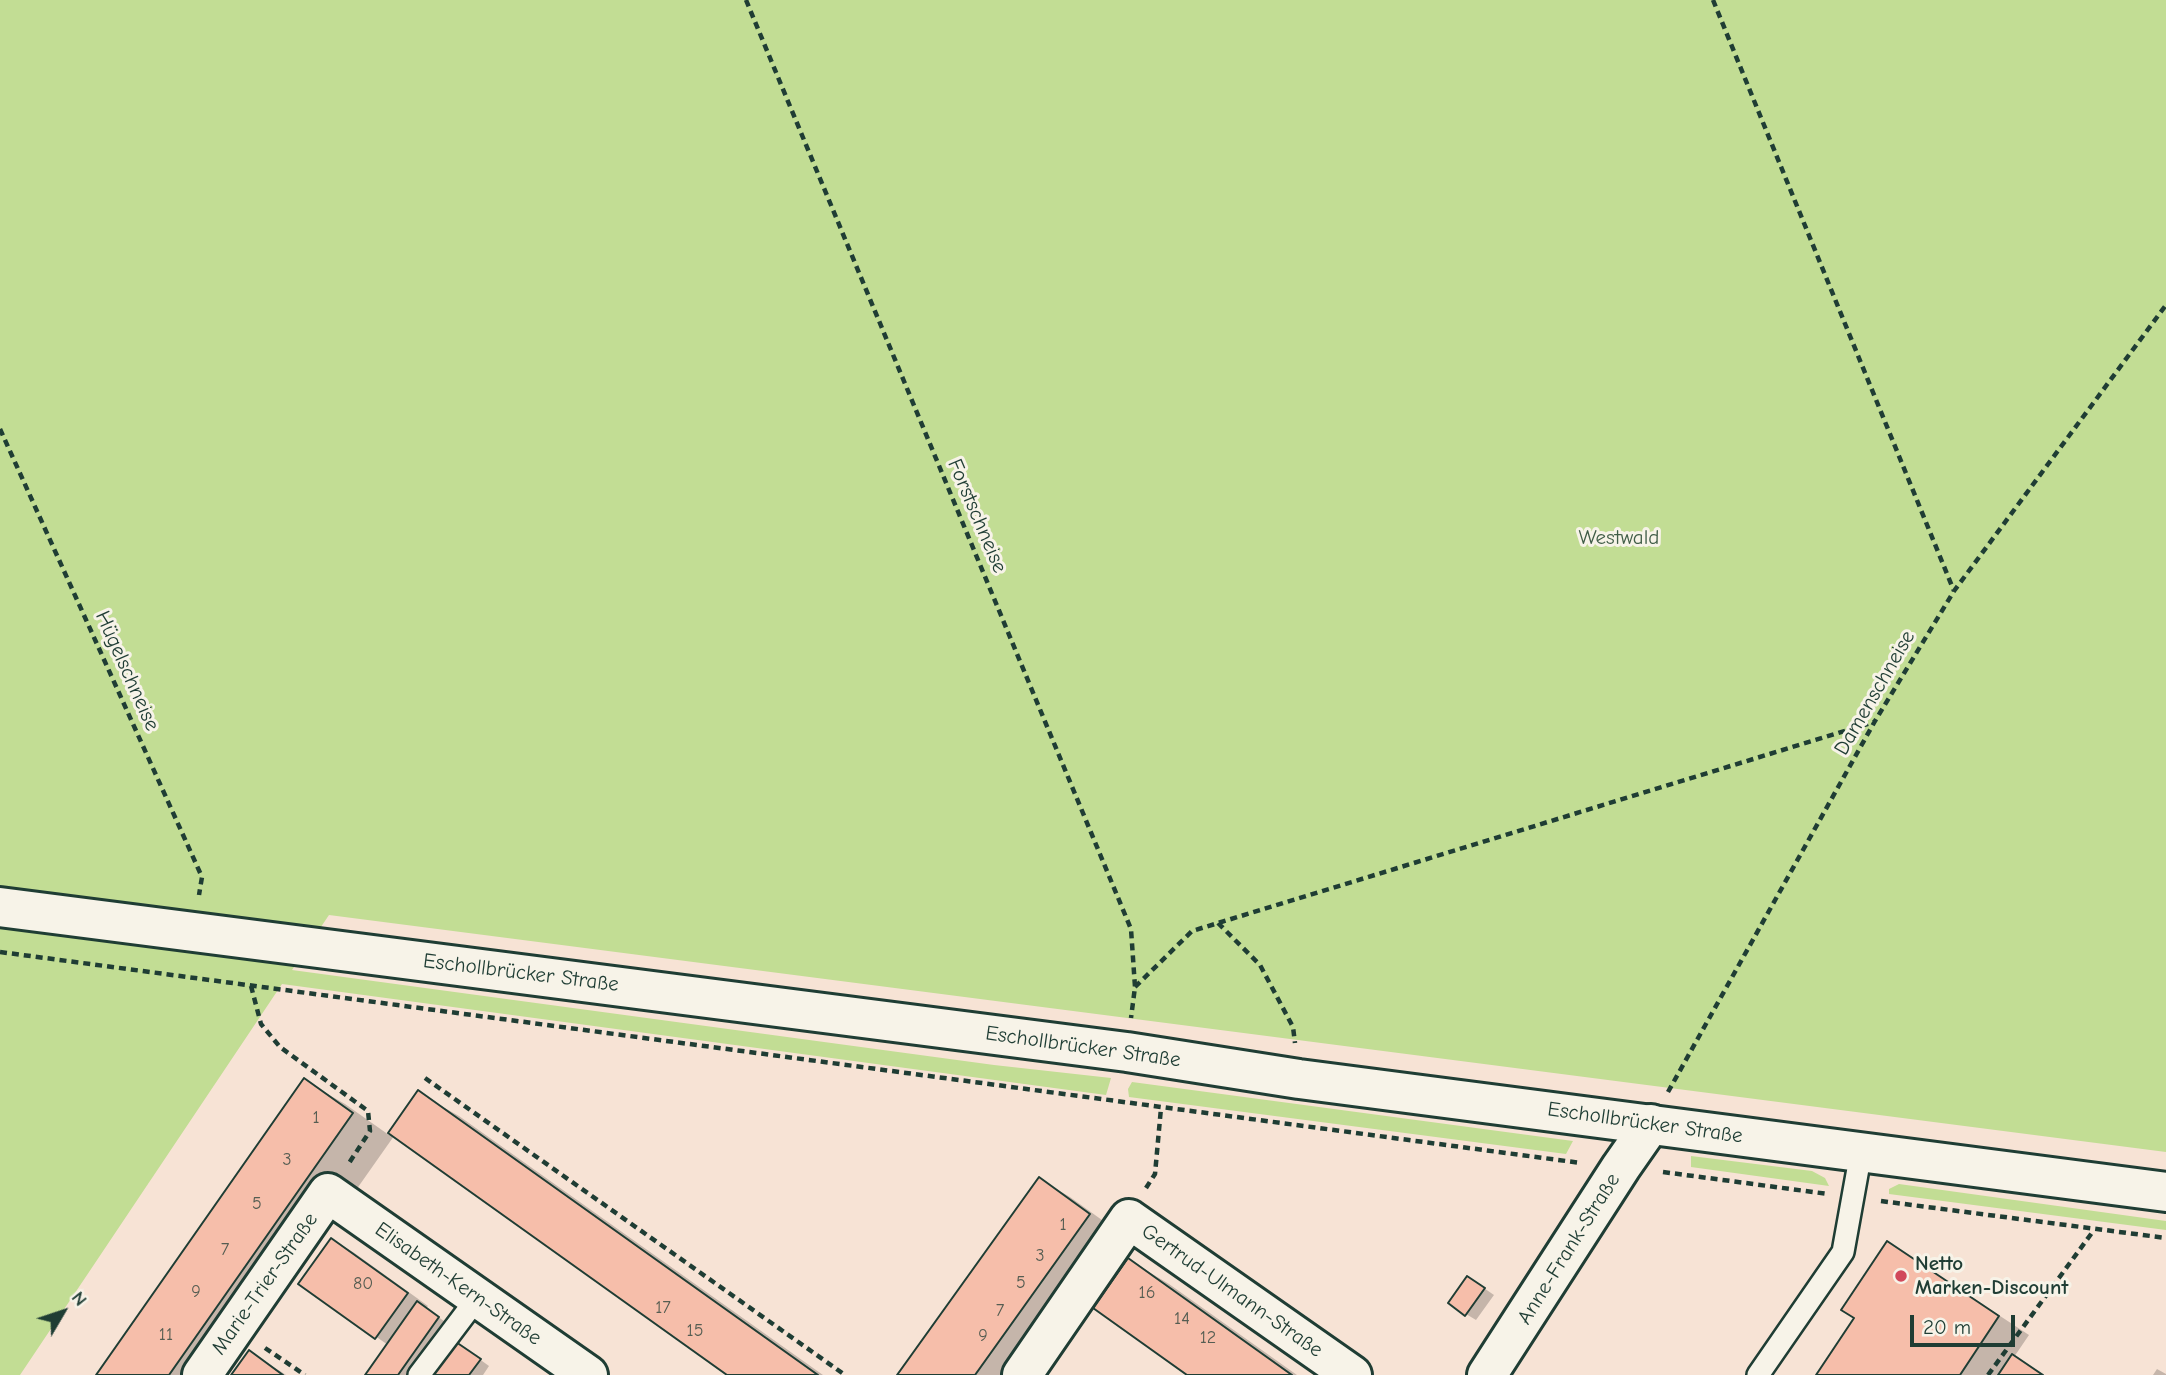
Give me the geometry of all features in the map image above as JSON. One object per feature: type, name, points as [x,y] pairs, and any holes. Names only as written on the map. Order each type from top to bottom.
[{"type":"main road","name":"Eschollbrücker Straße","points":[[0,907],[1127,1052],[1299,1079],[2166,1192]]},
{"type":"main road","name":"Anne-Frank-Straße","points":[[1502,1370],[1621,1167],[1651,1124]]},
{"type":"main road","name":"Elisabeth-Kern-Straße","points":[[328,1193],[588,1375]]},
{"type":"main road","name":"Marie-Trier-Straße","points":[[202,1375],[328,1193]]},
{"type":"main road","name":"Gertrud-Ulmann-Straße","points":[[1023,1375],[1129,1219],[1352,1375]]},
{"type":"lane","points":[[1758,1375],[1843,1252],[1861,1152]]},
{"type":"lane","points":[[419,1375],[478,1297]]},
{"type":"path","name":"Forstschneise","points":[[746,0],[1131,929],[1135,987],[1127,1052]]},
{"type":"path","points":[[1713,0],[1954,591]]},
{"type":"path","name":"Damenschneise","points":[[1651,1124],[1875,721],[1954,591],[2166,305]]},
{"type":"path","name":"Hügelschneise","points":[[0,429],[202,877],[191,930]]},
{"type":"path","points":[[1135,987],[1192,931],[1875,721]]},
{"type":"path","points":[[1217,923],[1260,965],[1293,1027],[1299,1079]]},
{"type":"path","points":[[0,952],[1119,1102]]},
{"type":"path","points":[[251,986],[261,1024],[280,1047],[368,1111],[370,1131],[328,1193]]},
{"type":"path","points":[[425,1078],[845,1375]]},
{"type":"path","points":[[1129,1219],[1135,1203],[1156,1174],[1161,1108]]},
{"type":"path","points":[[1989,1375],[2094,1230]]},
{"type":"path","points":[[235,1327],[304,1375]]},
{"type":"green space","name":"Westwald","points":[[0,0],[2166,0],[2166,1152],[329,915],[292,970],[994,1065],[1111,1078],[1106,1095],[282,984],[20,1375],[0,1375]]},
{"type":"green space","points":[[1132,1082],[1573,1141],[1566,1154],[1129,1097],[1128,1089]]},
{"type":"green space","points":[[1691,1156],[1812,1171],[1825,1178],[1829,1186],[1691,1167]]},
{"type":"green space","points":[[1899,1184],[2166,1221],[2166,1230],[1889,1194],[1889,1189]]},
{"type":"building","points":[[304,1078],[353,1113],[169,1375],[96,1375]]},
{"type":"building","points":[[418,1090],[818,1375],[727,1375],[388,1133]]},
{"type":"building","points":[[1039,1177],[1090,1214],[975,1375],[897,1375]]},
{"type":"building","points":[[331,1238],[408,1293],[375,1339],[298,1284]]},
{"type":"building","name":"Netto Marken-Discount","points":[[1887,1241],[1999,1316],[1960,1375],[1816,1375],[1854,1318],[1841,1310]]},
{"type":"building","points":[[1128,1258],[1292,1375],[1187,1375],[1093,1308]]},
{"type":"building","points":[[1467,1276],[1485,1288],[1465,1316],[1448,1303]]},
{"type":"building","points":[[417,1301],[439,1317],[398,1375],[365,1375]]},
{"type":"building","points":[[456,1342],[481,1359],[469,1375],[433,1375]]},
{"type":"building","points":[[249,1350],[283,1375],[231,1375]]},
{"type":"building","points":[[2012,1354],[2043,1375],[1998,1375]]},
{"type":"place","name":"Netto Marken-Discount","points":[[1901,1276]]}]
